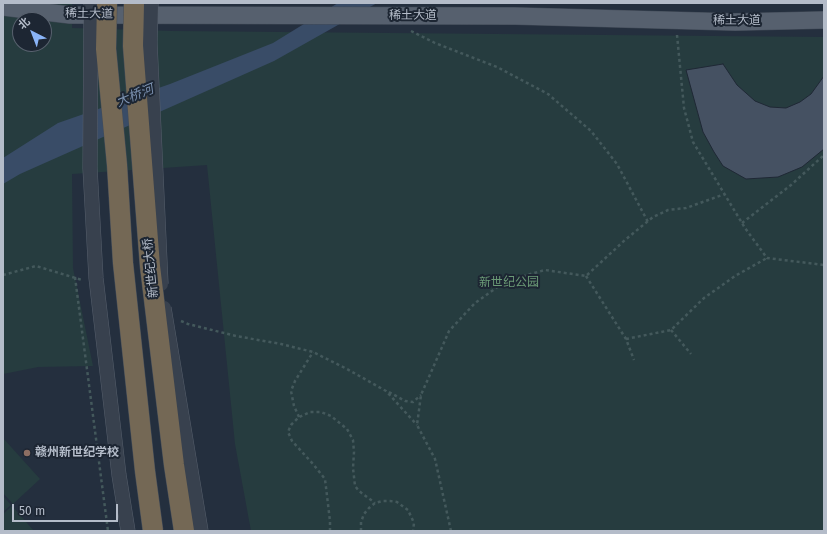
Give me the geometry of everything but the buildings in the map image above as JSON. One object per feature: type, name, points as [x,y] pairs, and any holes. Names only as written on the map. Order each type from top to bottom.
[{"type":"highway","points":[[107,3],[106,48],[117,165],[123,263],[145,471],[153,531]]},
{"type":"highway","name":"新世纪大桥","points":[[134,3],[133,46],[150,266],[174,465],[184,531]]},
{"type":"main road","name":"稀土大道","points":[[3,7],[70,15],[515,16],[735,22],[824,20]]},
{"type":"street","points":[[91,3],[90,168],[96,278],[119,475],[128,531]]},
{"type":"street","points":[[151,3],[150,42],[161,286],[201,531]]},
{"type":"path","points":[[676,20],[684,108],[693,142],[742,223],[767,258]]},
{"type":"path","points":[[408,30],[435,43],[497,68],[548,94],[591,131],[617,164],[648,222]]},
{"type":"path","points":[[742,223],[791,185],[824,155]]},
{"type":"path","points":[[586,276],[625,240],[653,217],[668,210],[686,208],[725,194]]},
{"type":"path","points":[[626,339],[671,330],[704,298],[735,276],[767,258],[824,265]]},
{"type":"path","points":[[3,275],[36,266],[75,276],[89,282]]},
{"type":"path","points":[[417,426],[421,395],[449,331],[475,303],[506,281],[545,270],[586,276],[626,339],[634,360]]},
{"type":"path","points":[[75,276],[108,531]]},
{"type":"path","points":[[174,318],[188,324],[236,336],[281,344],[313,352],[405,401],[413,402],[421,395]]},
{"type":"path","points":[[671,330],[691,354]]},
{"type":"path","points":[[299,417],[294,406],[291,391],[295,381],[313,352]]},
{"type":"path","points":[[386,391],[417,426],[435,459],[451,531]]},
{"type":"path","points":[[330,531],[325,479],[314,464],[292,441],[288,432],[291,425],[299,417],[310,412],[321,412],[331,416],[347,429],[353,440],[353,468],[355,486],[359,492],[376,503]]},
{"type":"path","points":[[361,531],[361,522],[364,514],[376,503],[383,501],[397,502],[403,506],[412,516],[414,531]]},
{"type":"green space","name":"新世纪公园","points":[[3,3],[72,3],[72,28],[173,31],[824,37],[824,531],[251,531],[235,444],[207,165],[72,174],[73,268],[93,366],[38,367],[3,374]]},
{"type":"green space","points":[[3,438],[40,479],[13,504],[3,493]]},
{"type":"green space","points":[[3,496],[11,505],[3,512]]},
{"type":"green space","points":[[12,506],[34,531],[3,531],[3,514]]},
{"type":"water","points":[[338,3],[377,3],[274,61],[20,174],[3,184],[3,158],[58,123],[170,84],[273,43]]},
{"type":"place","name":"赣州新世纪学校","points":[[27,453]]},
{"type":"water label","name":"大桥河","points":[[135,96]]}]
